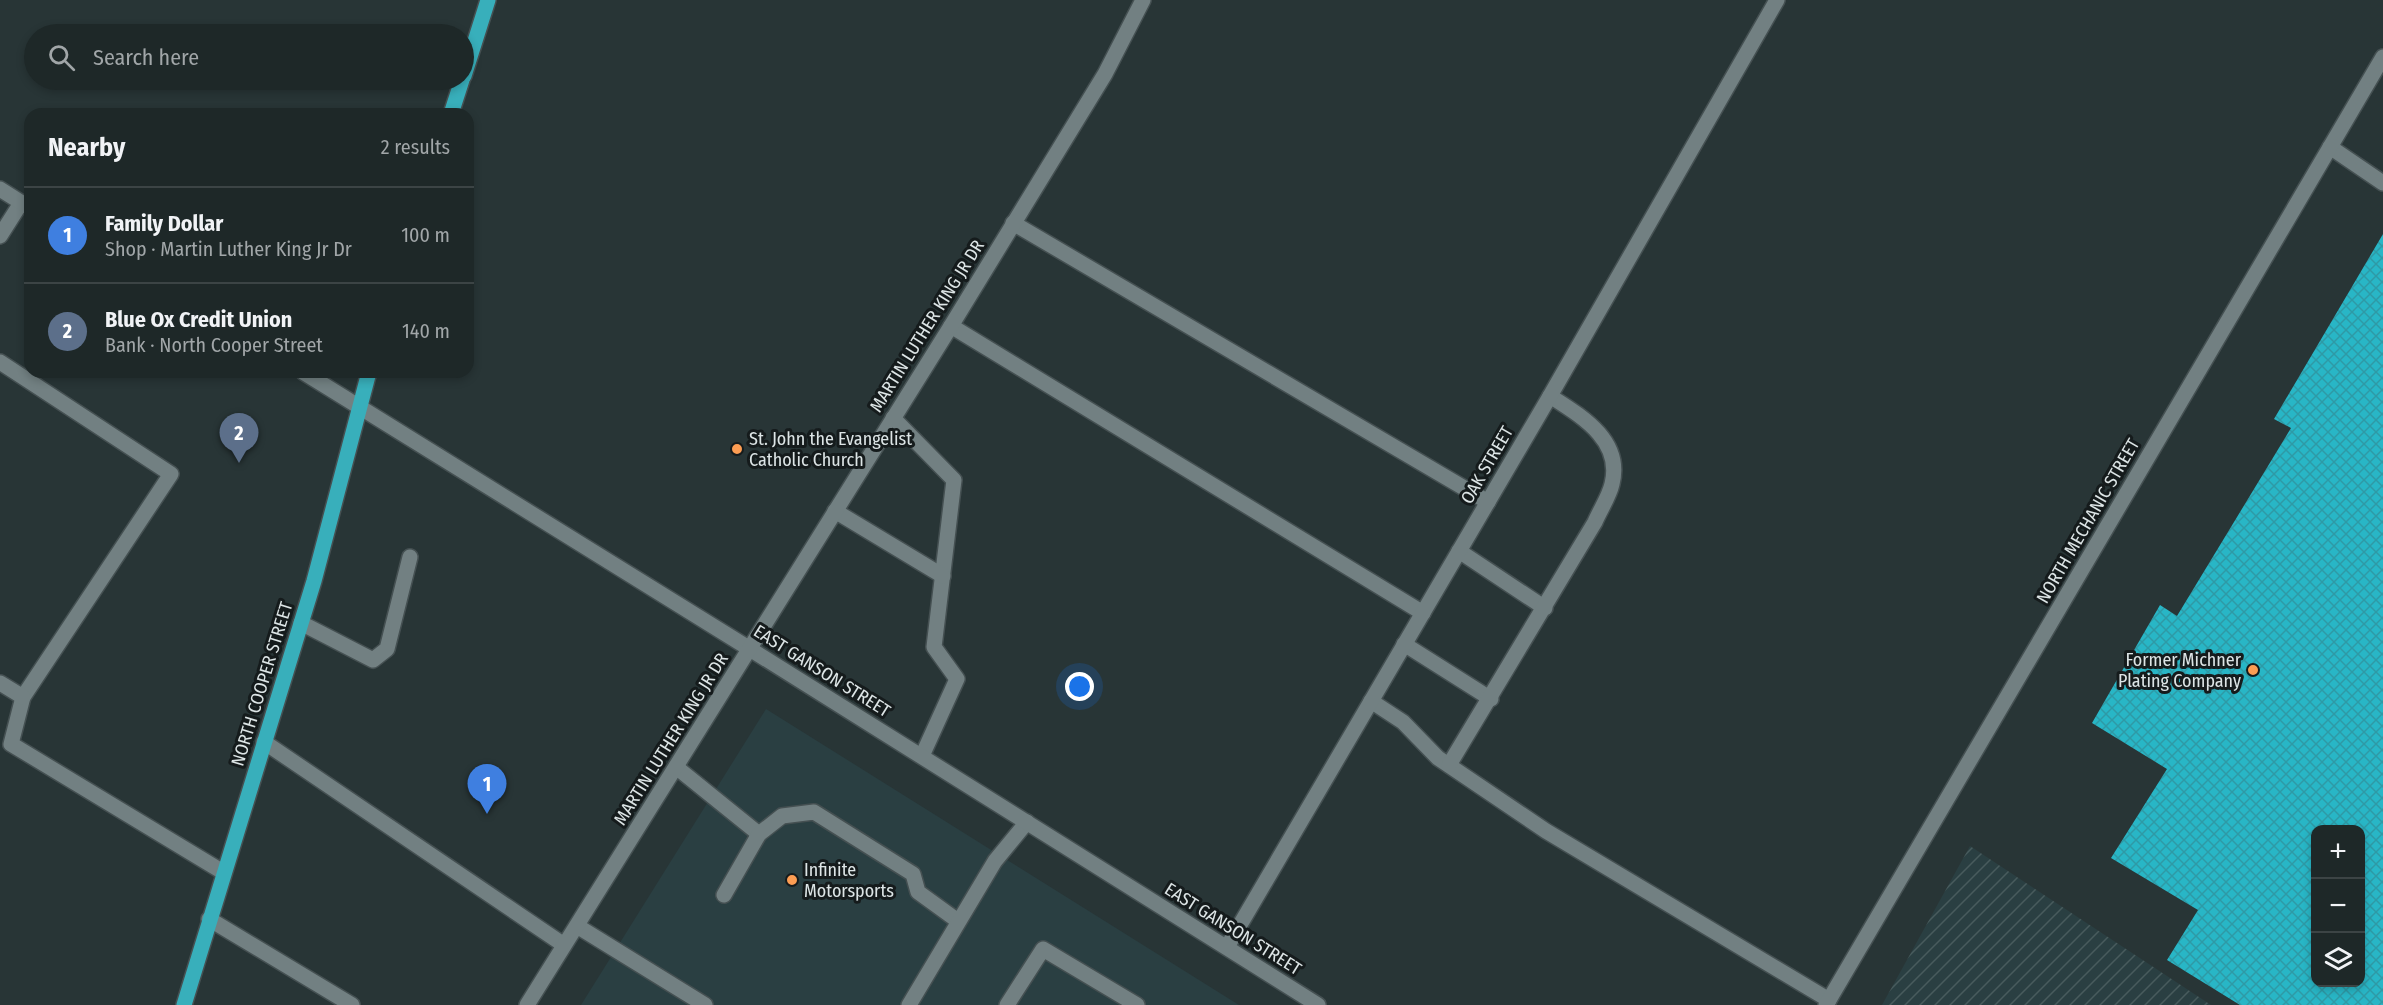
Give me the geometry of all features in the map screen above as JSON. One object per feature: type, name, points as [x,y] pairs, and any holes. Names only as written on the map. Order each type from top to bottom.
[{"type":"main road","points":[[474,44],[488,0]]},
{"type":"main road","points":[[453,108],[459,90]]},
{"type":"main road","name":"NORTH COOPER STREET","points":[[184,1005],[314,581],[358,405],[367,378]]},
{"type":"street","name":"MARTIN LUTHER KING JR DR","points":[[527,1005],[951,326],[1105,74],[1143,0]]},
{"type":"street","name":"OAK STREET","points":[[1227,947],[1550,396],[1777,0]]},
{"type":"street","name":"NORTH MECHANIC STREET","points":[[1828,1003],[2383,57]]},
{"type":"street","points":[[2330,147],[2383,183]]},
{"type":"street","points":[[0,189],[24,204]]},
{"type":"street","points":[[0,236],[24,207]]},
{"type":"street","points":[[1013,223],[1488,502]]},
{"type":"street","points":[[951,326],[1423,612]]},
{"type":"street","points":[[0,362],[24,378]]},
{"type":"street","points":[[24,378],[171,474],[22,697],[11,744],[223,872]]},
{"type":"street","name":"EAST GANSON STREET","points":[[313,378],[1318,1005]]},
{"type":"street","points":[[1449,765],[1491,699],[1595,522],[1612,484],[1614,462],[1607,442],[1584,418],[1550,396]]},
{"type":"street","points":[[893,418],[954,480],[934,647],[957,679],[922,756]]},
{"type":"street","points":[[835,511],[943,576]]},
{"type":"street","points":[[1459,551],[1545,608]]},
{"type":"street","points":[[301,623],[373,660],[387,649],[410,556]]},
{"type":"street","points":[[1404,644],[1491,699]]},
{"type":"street","points":[[0,683],[22,697]]},
{"type":"street","points":[[1371,701],[1402,722],[1438,758],[1546,831],[1828,1003]]},
{"type":"street","points":[[264,742],[564,945]]},
{"type":"street","points":[[676,767],[759,834]]},
{"type":"street","points":[[724,895],[759,834],[782,816],[814,812],[913,874],[918,892],[958,921]]},
{"type":"street","points":[[910,1005],[995,861],[1027,822]]},
{"type":"street","points":[[209,919],[352,1005]]},
{"type":"street","points":[[577,926],[705,1005]]},
{"type":"street","points":[[1007,1005],[1043,949],[1137,1005]]},
{"type":"shaded area","points":[[766,709],[1239,1005],[581,1005]]},
{"type":"shaded area","points":[[1970,846],[2211,1005],[1882,1005]]},
{"type":"building","name":"Former Michner Plating Company","points":[[2383,234],[2383,1005],[2240,1005],[2167,960],[2198,910],[2111,858],[2167,769],[2092,723],[2160,605],[2177,616],[2291,428],[2274,419]]},
{"type":"place","name":"St. John the Evangelist Catholic Church","points":[[737,449]]},
{"type":"place","name":"Blue Ox Credit Union","points":[[239,463]]},
{"type":"place","name":"Former Michner Plating Company","points":[[2253,670]]},
{"type":"place","name":"Family Dollar","points":[[487,814]]},
{"type":"place","name":"Infinite Motorsports","points":[[792,880]]}]
